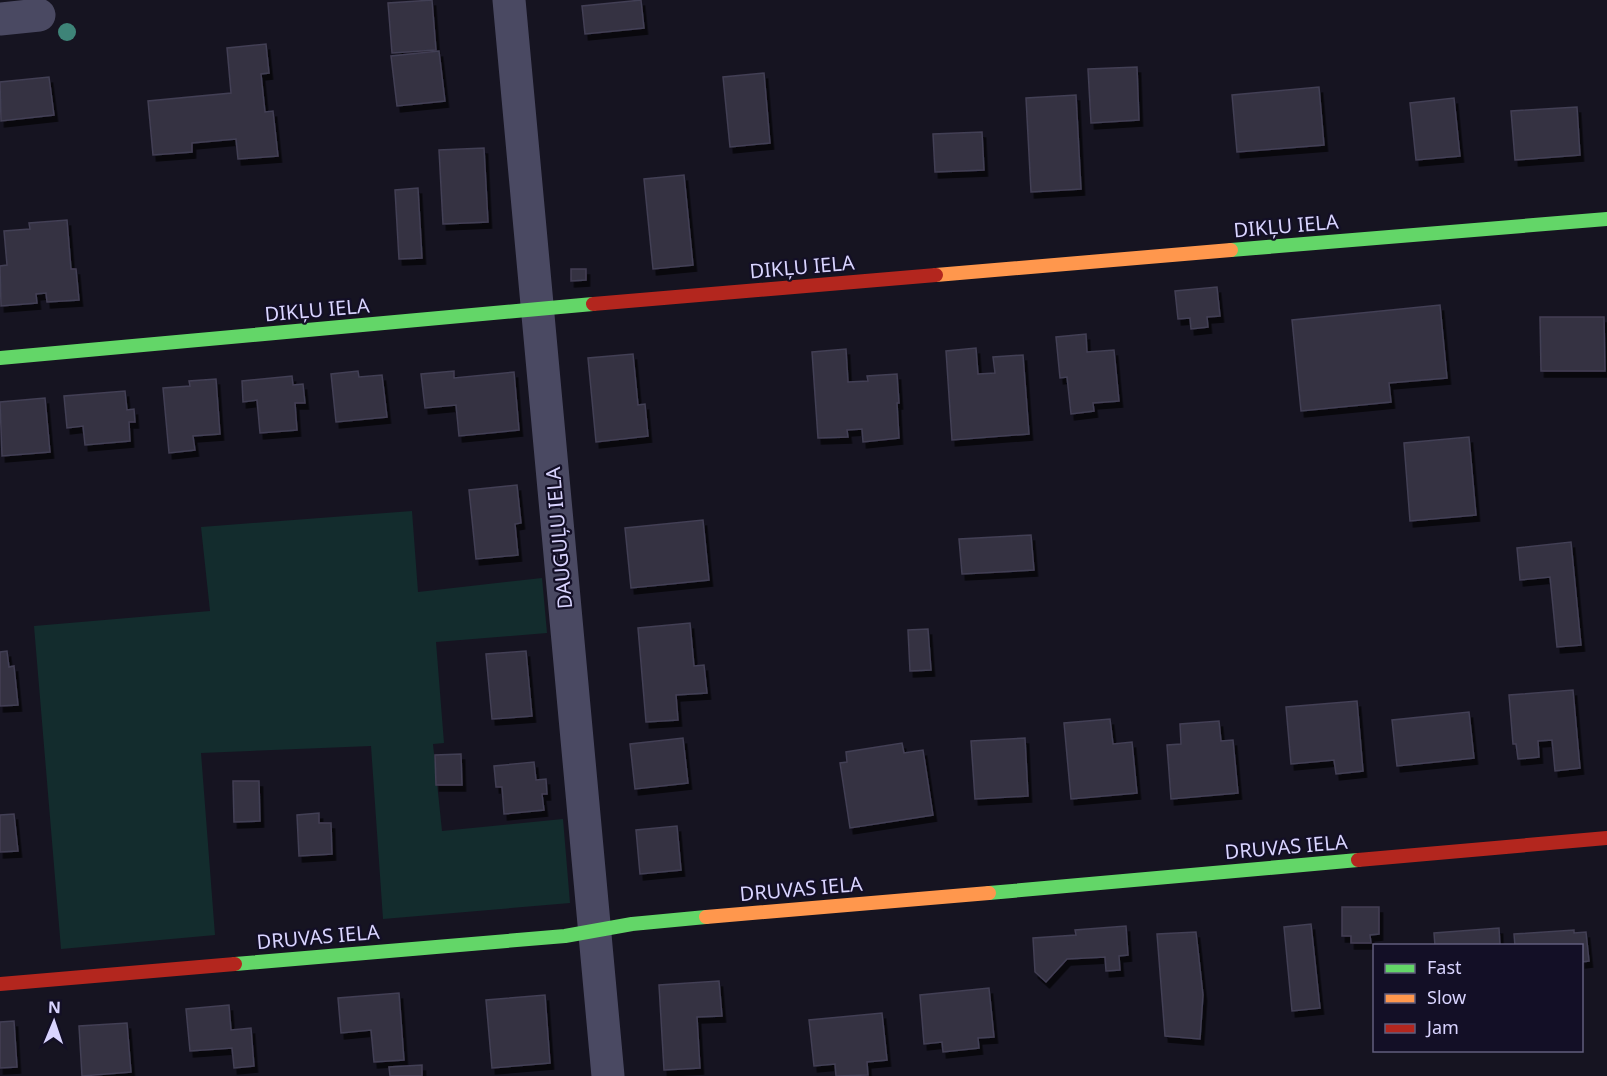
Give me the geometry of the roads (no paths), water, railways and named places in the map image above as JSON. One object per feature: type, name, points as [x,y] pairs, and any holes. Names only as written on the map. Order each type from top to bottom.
[{"type":"street","name":"DAUGUĻU IELA","points":[[509,0],[608,1076]]},
{"type":"street","points":[[0,19],[39,15]]},
{"type":"street","name":"DIKĻU IELA","points":[[0,358],[538,309],[1607,219]]},
{"type":"street","name":"DRUVAS IELA","points":[[0,984],[554,937],[632,924],[1607,838]]}]
